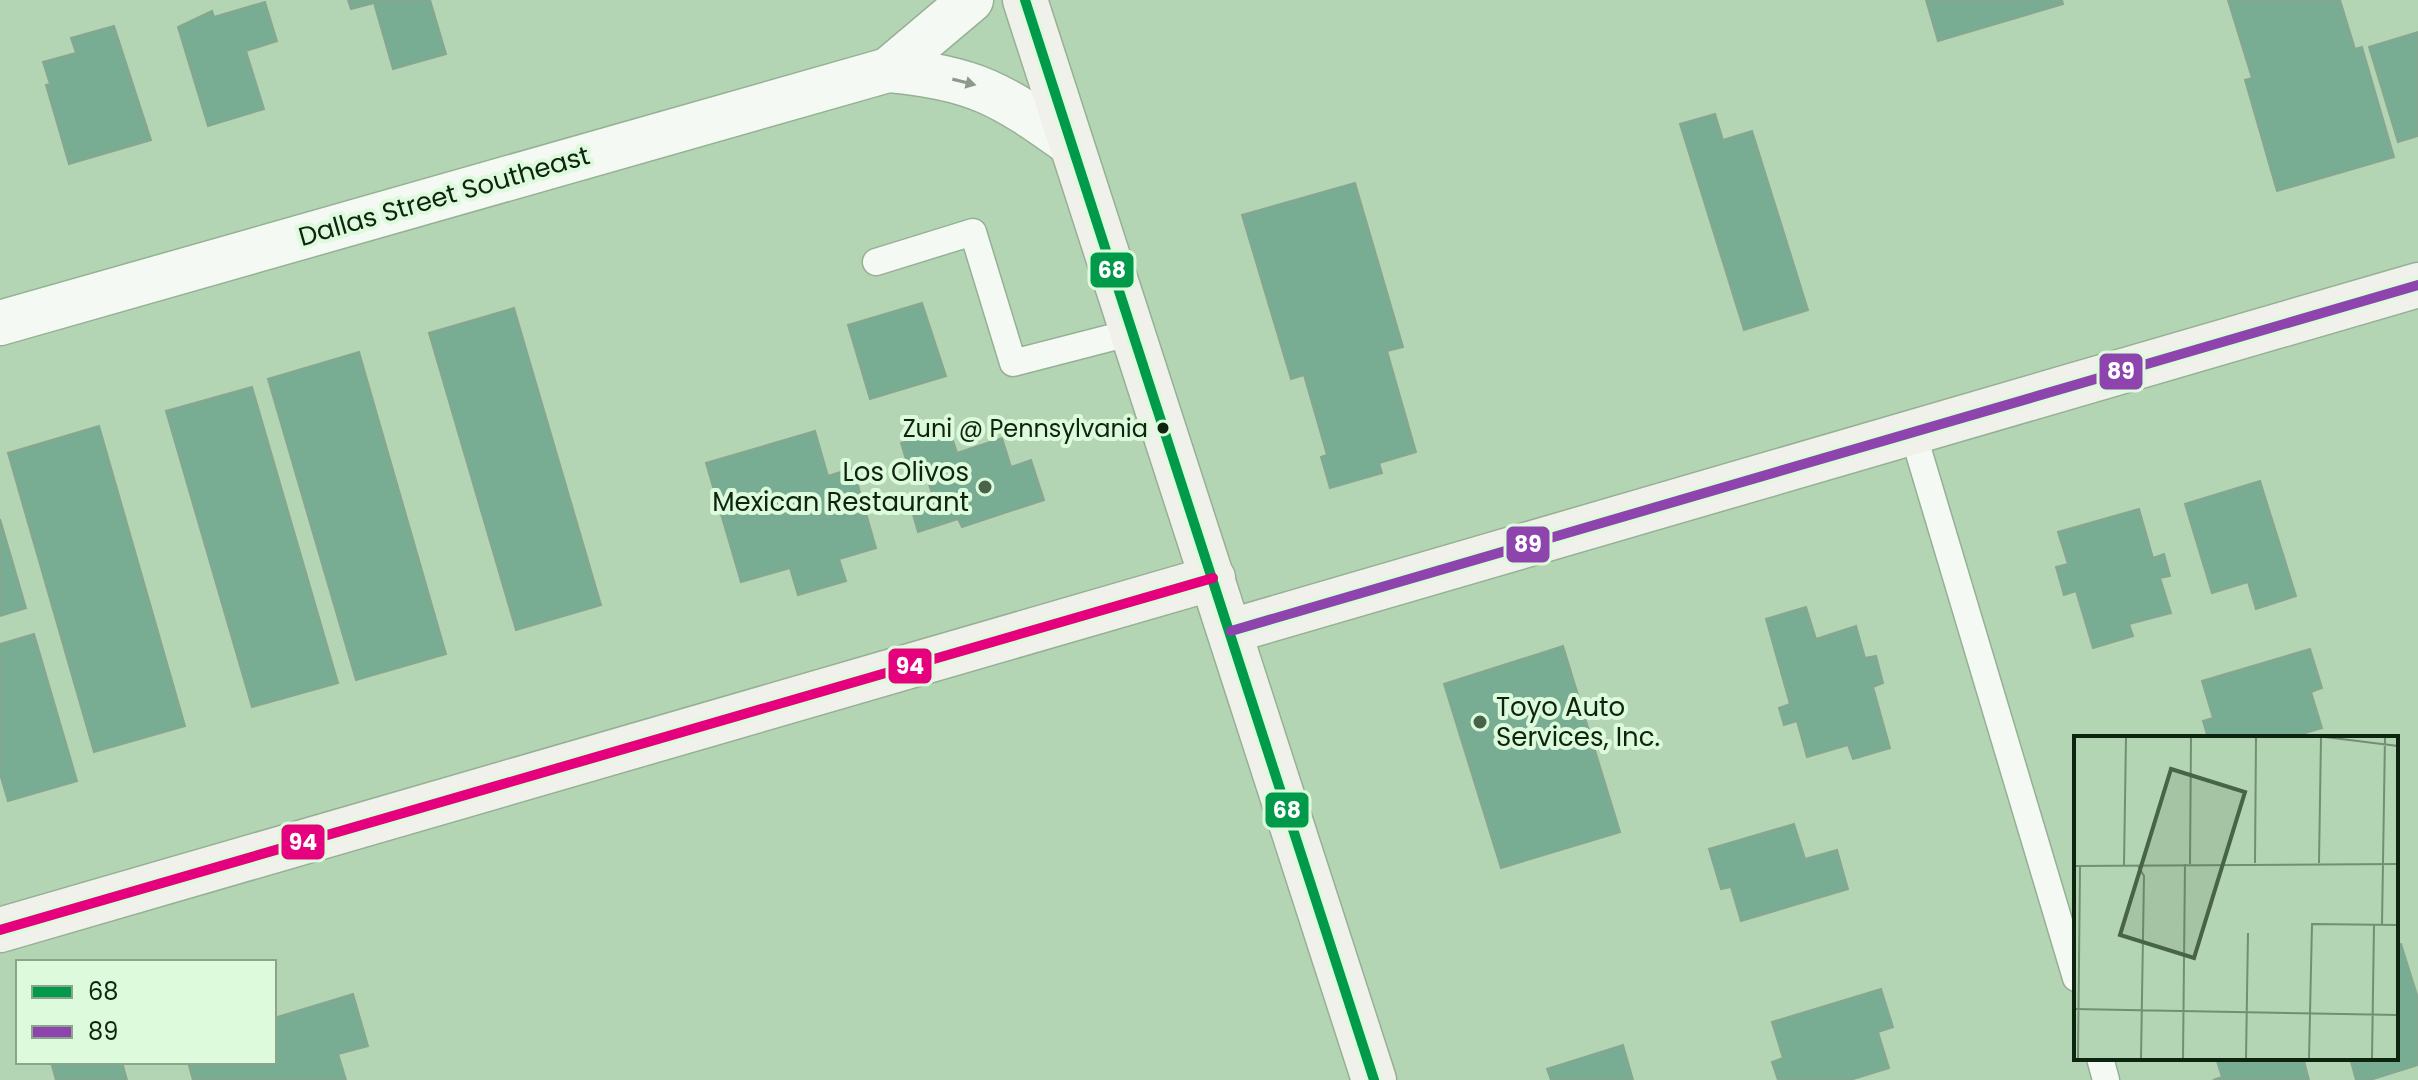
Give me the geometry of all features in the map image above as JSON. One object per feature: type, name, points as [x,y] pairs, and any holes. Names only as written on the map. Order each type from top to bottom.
[{"type":"street","name":"Dallas Street Southeast","points":[[888,70],[971,0]]},
{"type":"street","points":[[1025,0],[1374,1080]]},
{"type":"street","name":"Dallas Street Southeast","points":[[0,323],[888,70],[934,74],[977,85],[1018,106],[1071,144]]},
{"type":"street","points":[[1231,631],[2418,285]]},
{"type":"street","points":[[0,930],[1213,578]]},
{"type":"lane","points":[[876,262],[973,232],[1013,363],[1133,332]]},
{"type":"lane","points":[[1913,433],[2074,971]]},
{"type":"lane","points":[[2101,1060],[2106,1080]]},
{"type":"building","points":[[348,0],[430,0],[446,54],[393,69],[374,3],[351,9]]},
{"type":"building","points":[[1926,0],[2062,0],[2063,4],[1938,41]]},
{"type":"building","points":[[2228,0],[2340,0],[2355,49],[2362,47],[2394,157],[2277,191],[2245,80],[2252,78]]},
{"type":"building","points":[[265,2],[277,41],[246,51],[264,109],[208,126],[178,27],[212,11],[214,17]]},
{"type":"building","points":[[114,26],[151,140],[69,164],[46,85],[50,84],[43,62],[76,53],[71,38]]},
{"type":"building","points":[[2418,32],[2418,136],[2398,142],[2369,47]]},
{"type":"building","points":[[1715,114],[1723,140],[1752,131],[1808,310],[1744,330],[1680,124]]},
{"type":"building","points":[[1355,183],[1403,347],[1387,351],[1416,452],[1379,463],[1382,473],[1330,488],[1321,457],[1327,455],[1304,375],[1291,379],[1242,215]]},
{"type":"building","points":[[922,303],[946,376],[870,399],[848,325]]},
{"type":"building","points":[[514,308],[601,605],[516,630],[429,333]]},
{"type":"building","points":[[359,352],[446,654],[356,680],[268,379]]},
{"type":"building","points":[[252,387],[338,683],[252,707],[166,411]]},
{"type":"building","points":[[99,426],[185,726],[94,752],[8,453]]},
{"type":"building","name":"Los Olivos Mexican Restaurant","points":[[949,428],[957,453],[1002,438],[1011,467],[1031,460],[1044,500],[962,527],[958,519],[918,532],[912,511],[935,503],[924,469],[910,473],[901,443]]},
{"type":"building","points":[[815,431],[828,476],[853,468],[876,548],[839,559],[846,581],[798,595],[790,568],[741,582],[706,463]]},
{"type":"building","points":[[2260,481],[2296,596],[2256,609],[2248,582],[2212,593],[2185,504]]},
{"type":"building","points":[[2139,509],[2153,558],[2164,554],[2170,576],[2160,578],[2171,613],[2129,624],[2133,636],[2093,648],[2076,591],[2064,595],[2056,567],[2068,564],[2058,532]]},
{"type":"building","points":[[0,519],[26,608],[0,616]]},
{"type":"building","points":[[1806,607],[1816,639],[1856,626],[1865,658],[1876,656],[1883,683],[1873,687],[1890,748],[1853,759],[1848,745],[1807,757],[1797,721],[1784,725],[1779,708],[1790,704],[1766,619]]},
{"type":"building","points":[[34,634],[77,781],[8,801],[0,774],[0,644]]},
{"type":"building","points":[[1563,646],[1620,832],[1501,868],[1444,684]]},
{"type":"building","points":[[2310,649],[2322,688],[2311,692],[2322,728],[2295,736],[2207,736],[2203,721],[2213,718],[2202,681]]},
{"type":"building","points":[[1794,824],[1805,859],[1837,850],[1848,889],[1741,921],[1731,887],[1721,889],[1709,849]]},
{"type":"building","points":[[2401,944],[2418,998],[2418,1065],[2370,1080],[2356,1080],[2351,1060],[2398,1060],[2398,945]]},
{"type":"building","points":[[1881,989],[1893,1027],[1878,1032],[1889,1068],[1850,1080],[1778,1080],[1772,1062],[1783,1058],[1772,1022]]},
{"type":"building","points":[[353,994],[368,1046],[338,1054],[346,1080],[193,1080],[189,1064],[276,1064],[276,1017]]},
{"type":"building","points":[[1623,1045],[1633,1080],[1551,1080],[1547,1069]]},
{"type":"building","points":[[2217,1060],[2308,1060],[2304,1061],[2309,1080],[2213,1080],[2222,1077]]},
{"type":"building","points":[[52,1064],[123,1064],[127,1080],[56,1080]]},
{"type":"transit line","name":"68","points":[[1025,0],[1374,1080]]},
{"type":"transit line","name":"89","points":[[1231,631],[2418,285]]},
{"type":"transit line","name":"94","points":[[0,930],[1213,578]]},
{"type":"place","name":"Zuni @ Pennsylvania","points":[[1163,428]]},
{"type":"place","name":"Los Olivos Mexican Restaurant","points":[[985,487]]},
{"type":"place","name":"Toyo Auto Services, Inc.","points":[[1480,722]]}]
